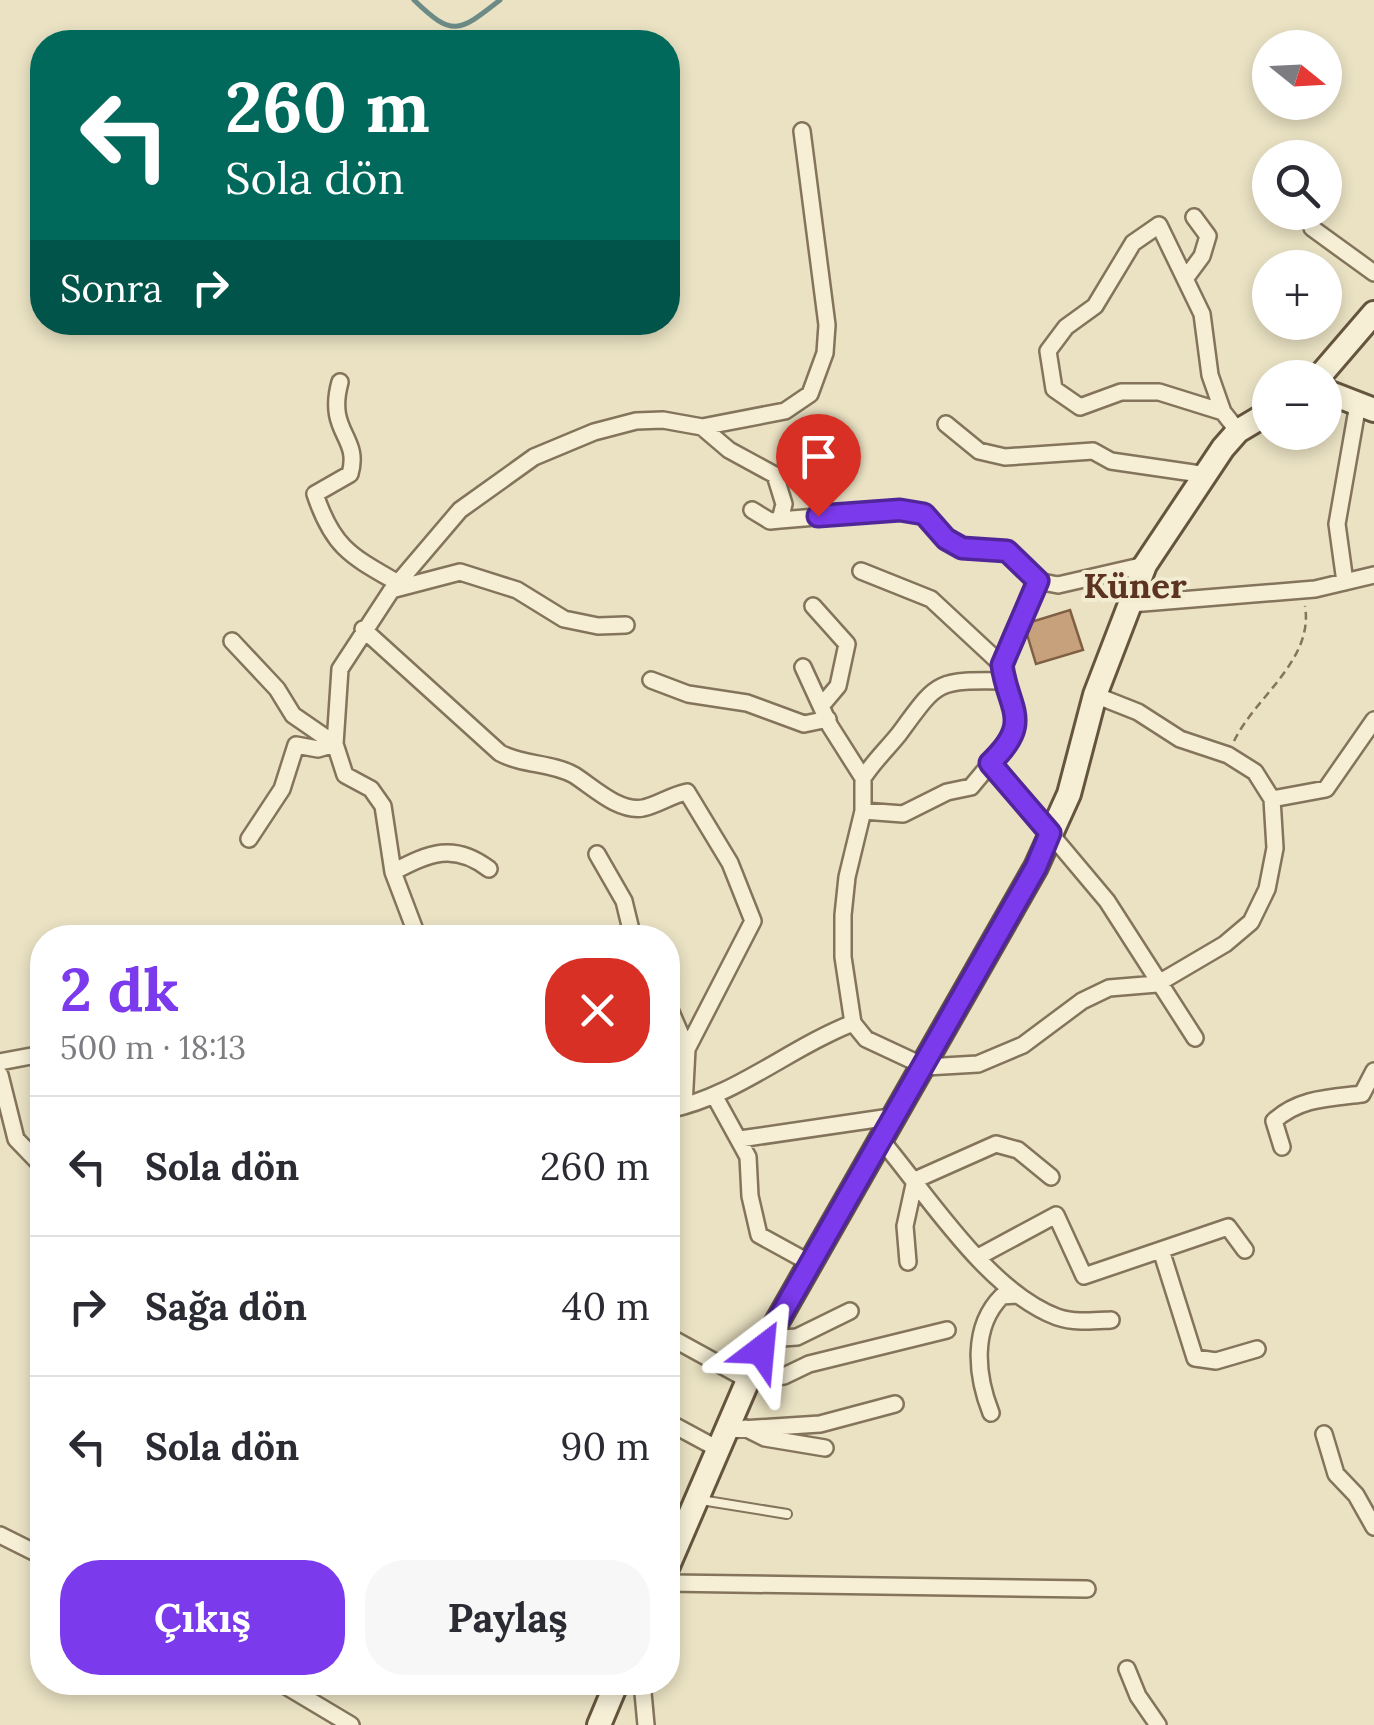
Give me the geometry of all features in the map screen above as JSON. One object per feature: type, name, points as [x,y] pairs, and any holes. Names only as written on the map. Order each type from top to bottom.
[{"type":"street","points":[[413,925],[393,872],[382,806],[371,789],[346,775],[335,744],[340,669],[363,629],[460,510],[534,457],[636,421],[663,420],[702,427],[784,412],[810,394],[825,353],[816,220],[802,131]]},
{"type":"street","points":[[1184,279],[1202,256],[1208,236],[1194,217]]},
{"type":"street","points":[[1223,412],[1158,392],[1121,392],[1080,407],[1054,389],[1048,351],[1066,326],[1095,306],[1133,243],[1160,225],[1202,314],[1210,375],[1223,412],[1238,431]]},
{"type":"street","points":[[1315,230],[1374,274]]},
{"type":"street","points":[[1334,360],[1374,313]]},
{"type":"street","points":[[340,382],[334,407],[354,460],[350,474],[315,494],[335,542],[346,554],[395,587],[460,572],[517,590],[564,619],[626,625]]},
{"type":"street","points":[[1342,398],[1366,407],[1337,524],[1346,582]]},
{"type":"street","points":[[680,1537],[730,1436],[748,1380],[767,1339],[926,1068],[1036,867],[1069,794],[1096,695],[1145,564],[1238,431],[1252,423]]},
{"type":"street","points":[[946,424],[978,450],[1005,457],[1094,451],[1111,461],[1207,474]]},
{"type":"street","points":[[702,427],[729,450],[775,475],[784,504],[780,520]]},
{"type":"street","points":[[752,510],[770,521],[900,510],[924,514],[946,539],[962,548],[1007,551],[1038,581],[1058,585],[1145,564]]},
{"type":"street","points":[[860,571],[931,599],[1003,673],[1018,707],[1014,730],[1004,750],[972,787],[947,792],[903,814],[863,811]]},
{"type":"street","points":[[1131,604],[1303,590],[1373,577]]},
{"type":"street","points":[[1003,673],[1038,581]]},
{"type":"street","points":[[651,680],[688,694],[746,703],[804,724],[825,712],[838,686],[848,644],[814,606]]},
{"type":"street","points":[[363,629],[500,753],[525,766],[548,766],[569,772],[620,805],[642,808],[686,792],[730,863],[753,921],[687,1049],[680,1087]]},
{"type":"street","points":[[232,641],[277,688],[293,716],[335,744]]},
{"type":"street","points":[[804,667],[864,778],[863,811],[847,877],[843,915],[843,958],[854,1023],[866,1039],[926,1068],[978,1064],[1023,1045],[1082,1001],[1109,988],[1157,984],[1225,944],[1251,922],[1267,889],[1275,848],[1272,799],[1255,772],[1228,755],[1180,739],[1138,712],[1096,695]]},
{"type":"street","points":[[864,778],[922,699],[938,686],[1003,673]]},
{"type":"street","points":[[1272,799],[1326,788],[1374,720]]},
{"type":"street","points":[[249,839],[282,789],[296,745],[318,750],[335,744]]},
{"type":"street","points":[[990,763],[1108,901],[1157,984],[1195,1038]]},
{"type":"street","points":[[393,872],[440,851],[457,851],[489,869]]},
{"type":"street","points":[[598,854],[624,902],[629,925]]},
{"type":"street","points":[[680,1107],[715,1097],[821,1035],[854,1023]]},
{"type":"street","points":[[680,1032],[687,1049]]},
{"type":"street","points":[[0,1062],[30,1056]]},
{"type":"street","points":[[1282,1146],[1274,1121],[1296,1104],[1368,1100],[1374,1071]]},
{"type":"street","points":[[0,1075],[16,1140],[30,1154]]},
{"type":"street","points":[[715,1097],[748,1156],[750,1196],[759,1235],[810,1263]]},
{"type":"street","points":[[740,1138],[897,1116]]},
{"type":"street","points":[[882,1141],[978,1257],[1016,1294],[1055,1316],[1074,1321],[1111,1320]]},
{"type":"street","points":[[915,1180],[996,1144],[1018,1150],[1050,1177]]},
{"type":"street","points":[[908,1262],[906,1226],[915,1180]]},
{"type":"street","points":[[978,1257],[1056,1215],[1084,1276],[1228,1227],[1246,1250]]},
{"type":"street","points":[[1162,1250],[1195,1358],[1216,1361],[1257,1348]]},
{"type":"street","points":[[991,1413],[981,1365],[983,1319],[1002,1296],[1016,1294]]},
{"type":"street","points":[[767,1339],[798,1337],[850,1311]]},
{"type":"street","points":[[680,1343],[748,1380],[784,1376],[809,1364],[947,1330]]},
{"type":"street","points":[[730,1436],[820,1424],[895,1404]]},
{"type":"street","points":[[680,1425],[730,1436],[824,1448]]},
{"type":"street","points":[[1324,1434],[1336,1474],[1374,1527]]},
{"type":"street","points":[[0,1535],[30,1550]]},
{"type":"street","points":[[680,1583],[1086,1589]]},
{"type":"street","points":[[1128,1669],[1138,1696],[1158,1725]]},
{"type":"street","points":[[301,1695],[351,1725]]},
{"type":"street","points":[[599,1725],[612,1695]]},
{"type":"street","points":[[643,1695],[646,1725]]},
{"type":"lane","points":[[696,1499],[787,1514]]},
{"type":"path","points":[[1228,755],[1253,709],[1295,658],[1308,619],[1303,590]]},
{"type":"building","points":[[1070,610],[1083,650],[1036,664],[1026,631],[1031,622]]},
{"type":"waterway","points":[[414,0],[438,21],[456,26],[475,19],[500,0]]},
{"type":"district","name":"Küner","points":[[1135,585]]},
{"type":"route","points":[[761,1350],[926,1068],[1036,867],[1050,833],[990,763],[1004,750],[1014,730],[1018,707],[1004,681],[1002,665],[1038,581],[1007,551],[962,548],[946,539],[924,514],[900,510],[818,516]]}]
